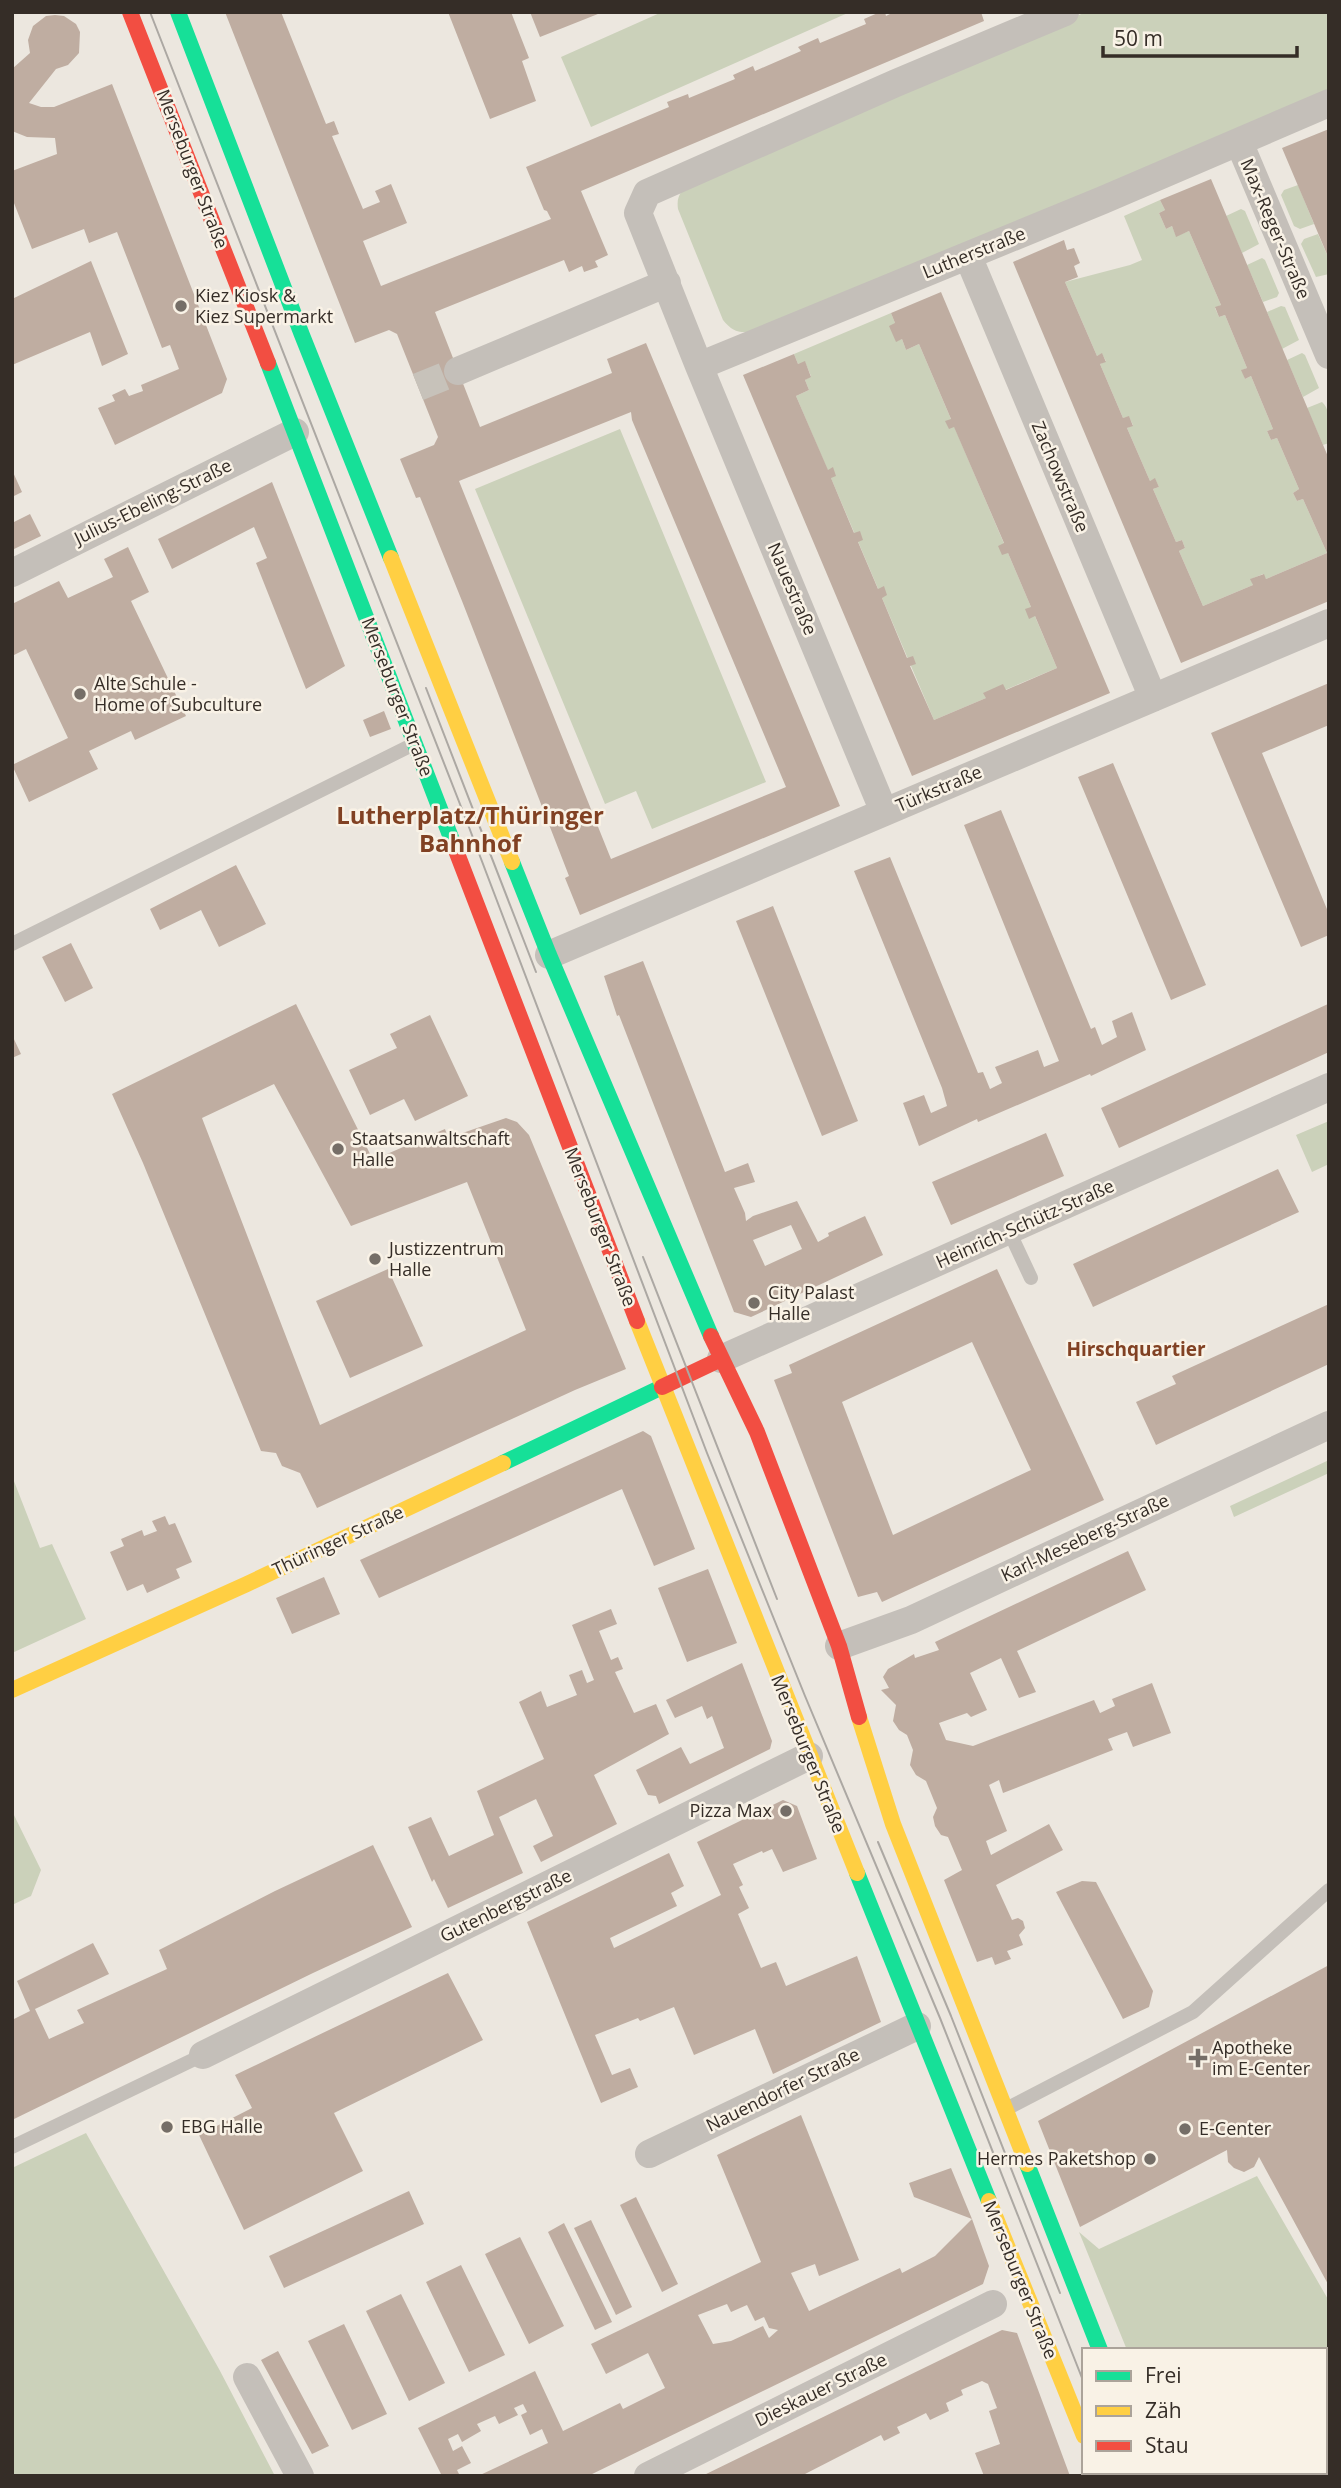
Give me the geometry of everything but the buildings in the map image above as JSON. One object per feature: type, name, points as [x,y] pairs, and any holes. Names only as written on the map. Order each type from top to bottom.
[{"type":"main road","name":"Merseburger Straße","points":[[130,12],[295,432],[662,1387],[1082,2431]]},
{"type":"main road","points":[[178,12],[312,361],[549,955],[721,1359],[757,1432],[839,1646],[879,1786],[1099,2348]]},
{"type":"main road","name":"Thüringer Straße","points":[[12,1690],[247,1584],[721,1359]]},
{"type":"street","points":[[699,366],[638,213],[647,193],[896,83],[1023,20],[1065,12]]},
{"type":"street","name":"Lutherstraße","points":[[699,366],[968,256],[1329,103]]},
{"type":"street","name":"Max-Reger-Straße","points":[[1238,142],[1329,355]]},
{"type":"street","name":"Zachowstraße","points":[[968,256],[1153,698]]},
{"type":"street","points":[[458,371],[667,283]]},
{"type":"street","name":"Nauestraße","points":[[699,366],[884,813]]},
{"type":"street","name":"Julius-Ebeling-Straße","points":[[12,573],[295,432]]},
{"type":"street","name":"Türkstraße","points":[[549,955],[1329,623]]},
{"type":"street","name":"Heinrich-Schütz-Straße","points":[[721,1359],[1329,1087]]},
{"type":"street","name":"Karl-Meseberg-Straße","points":[[839,1646],[911,1620],[1329,1425]]},
{"type":"street","name":"Gutenbergstraße","points":[[203,2055],[809,1756]]},
{"type":"street","name":"Nauendorfer Straße","points":[[649,2154],[917,2026]]},
{"type":"street","name":"Dieskauer Straße","points":[[648,2476],[993,2304]]},
{"type":"street","points":[[247,2377],[300,2476]]},
{"type":"lane","points":[[12,944],[415,744]]},
{"type":"lane","points":[[1009,1231],[1031,1278]]},
{"type":"lane","points":[[1005,2109],[1072,2077],[1193,2012],[1329,1890]]},
{"type":"lane","points":[[12,2147],[203,2055]]},
{"type":"green space","points":[[662,12],[850,12],[591,127],[561,57]]},
{"type":"green space","points":[[1086,12],[1329,12],[1329,92],[761,330],[740,332],[723,320],[678,209],[680,193],[692,181]]},
{"type":"green space","points":[[1298,185],[1314,224],[1300,229],[1294,226],[1281,195],[1284,190]]},
{"type":"green space","points":[[1160,200],[1165,210],[1159,213],[1166,229],[1172,226],[1176,236],[1189,231],[1221,305],[1215,308],[1219,317],[1225,315],[1247,368],[1242,370],[1245,379],[1251,376],[1273,429],[1267,431],[1271,440],[1277,438],[1299,489],[1293,493],[1297,501],[1303,499],[1327,553],[1266,579],[1263,574],[1251,579],[1253,585],[1203,606],[1179,551],[1185,548],[1182,540],[1176,542],[1153,489],[1159,487],[1155,479],[1150,481],[1127,428],[1133,425],[1129,417],[1123,418],[1100,364],[1106,361],[1102,354],[1097,356],[1065,282],[1142,260],[1124,216]]},
{"type":"green space","points":[[1241,209],[1245,211],[1259,244],[1242,253],[1226,216]]},
{"type":"green space","points":[[1318,234],[1329,259],[1329,274],[1316,277],[1301,244],[1304,239]]},
{"type":"green space","points":[[1262,258],[1279,293],[1277,297],[1263,302],[1247,265]]},
{"type":"green space","points":[[1285,307],[1299,340],[1282,349],[1267,312]]},
{"type":"green space","points":[[891,313],[895,323],[896,341],[902,339],[906,350],[919,344],[1057,668],[934,720],[796,396],[809,390],[805,380],[811,376],[805,362],[798,364],[794,354]]},
{"type":"green space","points":[[1302,353],[1319,388],[1303,397],[1287,360]]},
{"type":"green space","points":[[1322,402],[1329,415],[1329,443],[1323,445],[1307,408]]},
{"type":"green space","points":[[620,429],[766,782],[652,829],[636,791],[605,804],[475,489]]},
{"type":"green space","points":[[1329,1121],[1329,1164],[1312,1172],[1296,1135]]},
{"type":"green space","points":[[1329,1460],[1329,1473],[1234,1517],[1230,1506]]},
{"type":"green space","points":[[12,1476],[40,1548],[52,1544],[86,1619],[12,1653]]},
{"type":"green space","points":[[12,1811],[41,1870],[31,1896],[12,1905]]},
{"type":"green space","points":[[86,2133],[219,2369],[275,2476],[12,2476],[12,2168]]},
{"type":"green space","points":[[1257,2176],[1329,2301],[1329,2476],[1178,2476],[1177,2474],[1327,2474],[1327,2348],[1126,2348],[1079,2232],[1099,2249]]},
{"type":"tunnel","points":[[418,387],[458,371]]},
{"type":"tram line","points":[[150,12],[467,822],[707,1453],[940,2018],[1082,2378]]},
{"type":"tram line","points":[[426,688],[536,972]]},
{"type":"tram line","points":[[643,1257],[777,1599]]},
{"type":"tram line","points":[[878,1842],[951,2016],[1060,2293]]},
{"type":"traffic: fast","points":[[178,12],[391,558]]},
{"type":"traffic: fast","points":[[268,363],[455,848]]},
{"type":"traffic: fast","points":[[512,862],[711,1336]]},
{"type":"traffic: fast","points":[[503,1463],[662,1387]]},
{"type":"traffic: fast","points":[[857,1873],[989,2201]]},
{"type":"traffic: fast","points":[[1027,2164],[1099,2348]]},
{"type":"traffic: slow","points":[[391,558],[512,862]]},
{"type":"traffic: slow","points":[[637,1321],[857,1873]]},
{"type":"traffic: slow","points":[[12,1690],[247,1584],[503,1463]]},
{"type":"traffic: slow","points":[[859,1717],[893,1824],[1027,2164]]},
{"type":"traffic: slow","points":[[989,2201],[1082,2431]]},
{"type":"traffic: jam","points":[[130,12],[268,363]]},
{"type":"traffic: jam","points":[[455,848],[637,1321]]},
{"type":"traffic: jam","points":[[711,1336],[757,1432],[839,1646],[859,1717]]},
{"type":"traffic: jam","points":[[662,1387],[721,1359]]},
{"type":"place","name":"Kiez Kiosk & Kiez Supermarkt","points":[[181,306]]},
{"type":"place","name":"Alte Schule - Home of Subculture","points":[[80,694]]},
{"type":"place","name":"Staatsanwaltschaft Halle","points":[[338,1149]]},
{"type":"place","name":"Justizzentrum Halle","points":[[375,1259]]},
{"type":"place","name":"City Palast Halle","points":[[754,1303]]},
{"type":"place","name":"Pizza Max","points":[[786,1811]]},
{"type":"place","name":"Apotheke im E-Center","points":[[1198,2058]]},
{"type":"place","name":"EBG Halle","points":[[167,2127]]},
{"type":"place","name":"E-Center","points":[[1185,2129]]},
{"type":"place","name":"Hermes Paketshop","points":[[1150,2159]]},
{"type":"district","name":"Lutherplatz/Thüringer Bahnhof","points":[[470,830]]},
{"type":"district","name":"Hirschquartier","points":[[1136,1349]]}]
